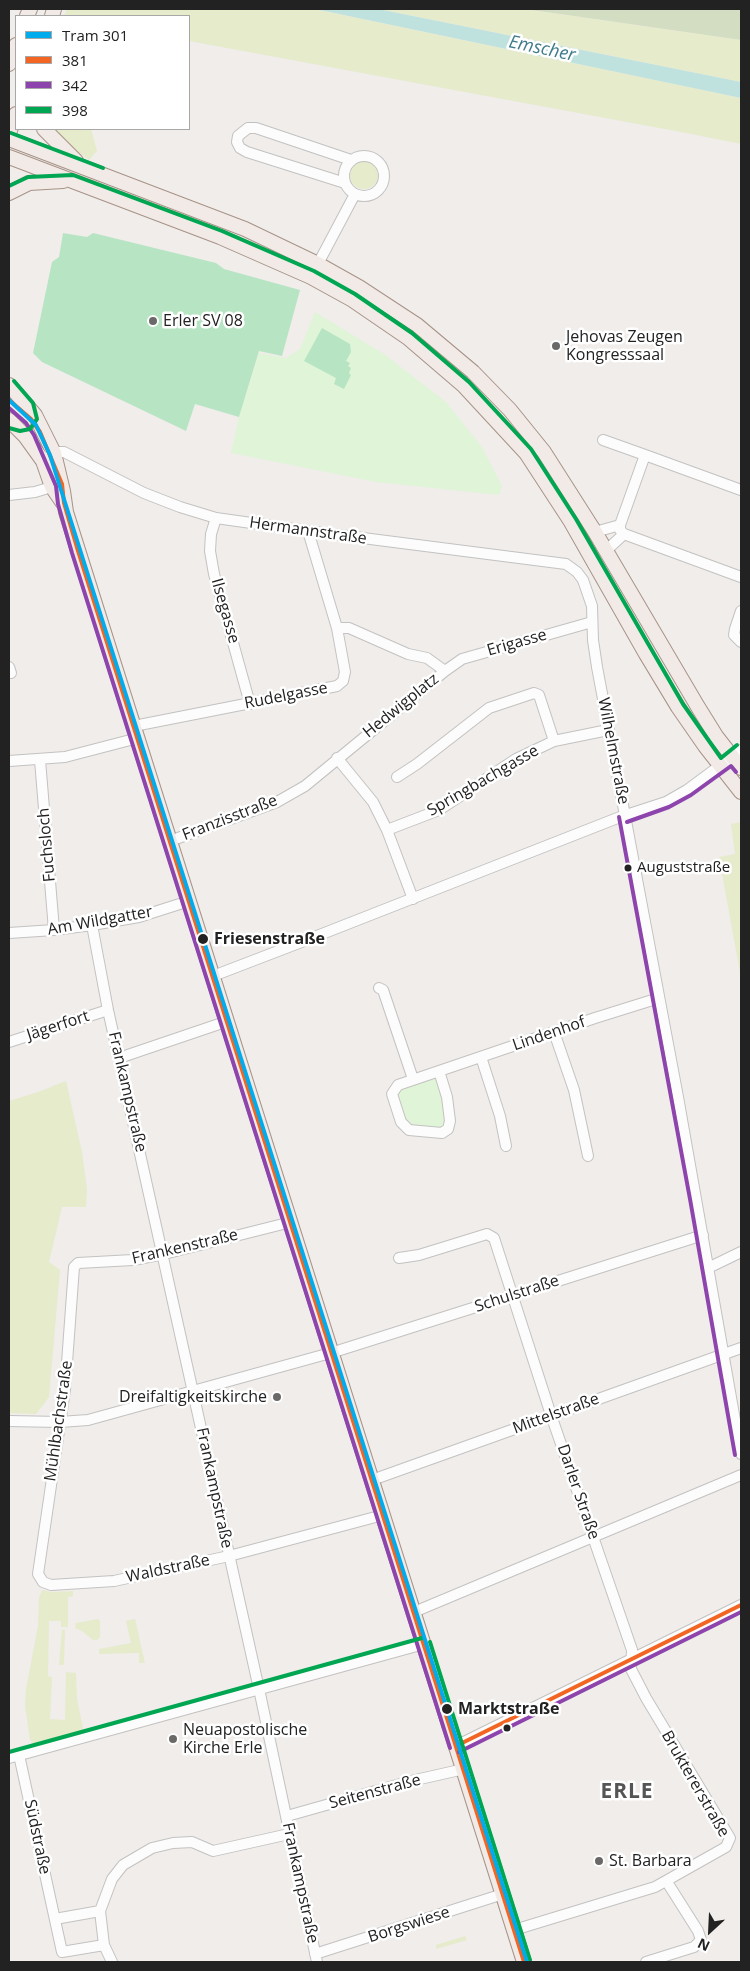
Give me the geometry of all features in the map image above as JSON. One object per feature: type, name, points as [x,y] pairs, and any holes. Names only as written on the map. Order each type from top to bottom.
[{"type":"main road","points":[[9,64],[15,48]]},
{"type":"main road","points":[[9,133],[15,117]]},
{"type":"main road","points":[[45,130],[79,165]]},
{"type":"main road","points":[[9,139],[245,230],[318,264],[359,287],[417,325],[473,372],[510,410],[544,452],[595,532],[692,698],[737,754],[741,768]]},
{"type":"main road","points":[[9,157],[220,237],[311,277],[351,299],[408,338],[464,386],[526,453],[571,522],[664,684],[720,767],[741,792]]},
{"type":"main road","points":[[9,193],[29,183],[71,181]]},
{"type":"main road","points":[[9,385],[35,415],[64,503],[524,1962]]},
{"type":"main road","points":[[9,420],[48,457]]},
{"type":"street","points":[[345,183],[346,167],[359,156],[371,157],[377,160],[383,171],[382,184],[378,190],[367,196],[355,194],[345,183],[247,152],[240,148],[237,142],[238,136],[248,128],[256,128],[352,160]]},
{"type":"street","points":[[311,277],[355,194]]},
{"type":"street","points":[[603,440],[741,490]]},
{"type":"street","name":"Hermannstraße","points":[[48,457],[64,452],[144,493],[216,518],[566,564],[583,580]]},
{"type":"street","points":[[605,549],[611,546],[622,529],[645,456]]},
{"type":"street","points":[[9,495],[35,492],[57,485]]},
{"type":"street","name":"Ilsegasse","points":[[216,518],[211,534],[210,551],[214,574],[250,704]]},
{"type":"street","points":[[595,532],[622,529],[741,577]]},
{"type":"street","name":"Rudelgasse","points":[[9,761],[65,757],[136,732],[250,704],[337,686],[343,681],[345,672],[337,628],[308,531]]},
{"type":"street","name":"Wilhelmstraße","points":[[583,580],[592,606],[597,667],[608,730],[703,1235],[741,1454]]},
{"type":"street","points":[[741,611],[734,635],[741,642]]},
{"type":"street","name":"Erigasse","points":[[444,671],[462,659],[592,622]]},
{"type":"street","name":"Hedwigplatz","points":[[337,628],[350,628],[408,654],[427,658],[444,671],[337,758]]},
{"type":"street","points":[[397,778],[489,708],[534,693],[539,695],[554,741]]},
{"type":"street","name":"Springbachgasse","points":[[387,830],[439,810],[516,759],[554,741],[608,730]]},
{"type":"street","points":[[213,976],[625,816],[666,802],[687,790],[737,754]]},
{"type":"street","points":[[337,758],[373,802],[387,830],[413,899]]},
{"type":"street","name":"Franzisstraße","points":[[170,841],[277,802],[305,786],[337,758]]},
{"type":"street","name":"Fuchsloch","points":[[40,760],[54,930]]},
{"type":"street","name":"Am Wildgatter","points":[[9,932],[92,926],[139,917],[190,901]]},
{"type":"street","name":"Frankampstraße","points":[[92,926],[108,1010],[164,1254],[287,1816],[289,1834],[316,1958]]},
{"type":"street","points":[[379,988],[383,990],[413,1079]]},
{"type":"street","name":"Lindenhof","points":[[439,1071],[447,1097],[450,1121],[446,1132],[409,1130],[401,1122],[392,1094],[395,1087],[413,1079],[659,998]]},
{"type":"street","name":"Jägerfort","points":[[9,1042],[108,1010]]},
{"type":"street","points":[[119,1058],[228,1021]]},
{"type":"street","points":[[554,1032],[574,1090],[588,1156]]},
{"type":"street","points":[[481,1057],[500,1116],[506,1146]]},
{"type":"street","name":"Frankenstraße","points":[[78,1263],[133,1260],[291,1222]]},
{"type":"street","name":"Darler Straße","points":[[399,1258],[419,1255],[486,1234],[494,1238],[551,1415],[632,1650],[632,1660]]},
{"type":"street","name":"Schulstraße","points":[[9,1421],[60,1422],[88,1420],[332,1352],[703,1235]]},
{"type":"street","points":[[708,1268],[741,1252]]},
{"type":"street","name":"Mühlbachstraße","points":[[39,1579],[38,1569],[65,1390],[74,1267],[78,1263]]},
{"type":"street","name":"Mittelstraße","points":[[372,1480],[741,1348]]},
{"type":"street","points":[[414,1612],[741,1475]]},
{"type":"street","name":"Waldstraße","points":[[39,1579],[51,1585],[114,1581],[229,1556],[383,1516]]},
{"type":"street","points":[[456,1746],[741,1606]]},
{"type":"street","points":[[14,1757],[424,1644]]},
{"type":"street","name":"Bruktererstraße","points":[[632,1660],[631,1669],[646,1698],[730,1838],[726,1847],[667,1882]]},
{"type":"street","name":"Südstraße","points":[[14,1757],[62,1952],[104,1944]]},
{"type":"street","name":"Seitenstraße","points":[[287,1816],[412,1781],[464,1769]]},
{"type":"street","points":[[112,1962],[104,1944],[100,1911],[112,1879],[123,1864],[152,1848],[172,1843],[192,1842],[213,1850],[289,1834]]},
{"type":"street","points":[[514,1930],[667,1882],[698,1931],[701,1940],[694,1947],[646,1962]]},
{"type":"street","name":"Borgswiese","points":[[316,1958],[503,1894]]},
{"type":"street","points":[[55,1919],[100,1911]]},
{"type":"green space","points":[[67,9],[315,9],[741,98],[741,144],[190,41],[190,15],[64,15]]},
{"type":"green space","points":[[378,9],[524,9],[741,40],[741,82]]},
{"type":"green space","points":[[524,9],[741,9],[741,40],[567,15]]},
{"type":"green space","points":[[50,130],[91,130],[97,151],[89,160]]},
{"type":"green space","points":[[364,161],[374,165],[378,175],[374,185],[364,189],[354,185],[350,175],[354,165]]},
{"type":"green space","name":"Erler SV 08","points":[[63,233],[87,237],[93,233],[216,263],[224,269],[300,290],[282,356],[259,351],[239,417],[195,404],[186,431],[42,362],[33,353],[52,262],[59,257]]},
{"type":"green space","points":[[315,312],[384,354],[446,402],[482,447],[502,486],[499,495],[376,482],[231,453],[239,417],[259,353],[286,358],[300,349]]},
{"type":"green space","points":[[322,328],[350,344],[351,352],[346,361],[350,363],[348,366],[351,368],[349,373],[351,375],[344,389],[334,384],[336,378],[304,361]]},
{"type":"green space","points":[[741,822],[741,978],[719,857],[735,854],[731,824]]},
{"type":"green space","points":[[439,1078],[440,1081],[446,1125],[442,1129],[408,1126],[396,1094],[398,1090]]},
{"type":"green space","points":[[66,1081],[82,1152],[87,1189],[86,1207],[62,1207],[49,1262],[60,1270],[49,1397],[36,1414],[9,1413],[9,1101]]},
{"type":"green space","points":[[42,1590],[51,1592],[73,1591],[73,1596],[68,1597],[68,1627],[61,1627],[61,1621],[49,1621],[48,1676],[52,1677],[50,1719],[65,1720],[66,1672],[76,1673],[77,1699],[83,1730],[34,1744],[30,1740],[25,1706],[26,1689],[38,1626],[39,1598]]},
{"type":"green space","points":[[98,1619],[100,1621],[100,1637],[97,1640],[93,1640],[75,1628],[76,1623]]},
{"type":"green space","points":[[135,1619],[145,1663],[139,1663],[139,1653],[99,1654],[99,1649],[131,1643],[126,1621]]},
{"type":"green space","points":[[62,1630],[65,1630],[64,1665],[59,1665]]},
{"type":"green space","points":[[465,1936],[467,1940],[436,1949],[436,1945]]},
{"type":"water","name":"Emscher","points":[[315,9],[378,9],[741,82],[741,98]]},
{"type":"tram line","name":"301","points":[[9,400],[36,425],[50,455],[527,1962]]},
{"type":"transit line","name":"398","points":[[11,133],[103,168]]},
{"type":"transit line","name":"398","points":[[9,186],[28,177],[73,175],[222,231],[314,271],[355,294],[412,333],[469,382],[531,449],[576,519],[683,704],[721,758],[737,745]]},
{"type":"transit line","name":"398","points":[[9,428],[20,431],[30,429],[37,419],[33,403],[14,381]]},
{"type":"transit line","name":"381","points":[[9,400],[31,419],[40,432],[62,484],[64,503],[78,551],[524,1962]]},
{"type":"transit line","name":"342","points":[[9,408],[26,423],[34,435],[56,486],[58,504],[72,553],[450,1748]]},
{"type":"transit line","name":"342","points":[[627,822],[669,807],[691,795],[731,766],[736,772]]},
{"type":"transit line","name":"342","points":[[619,817],[690,1199],[735,1455]]},
{"type":"transit line","name":"381","points":[[456,1746],[741,1605]]},
{"type":"transit line","name":"342","points":[[459,1752],[741,1612]]},
{"type":"transit line","name":"398","points":[[9,1752],[422,1638]]},
{"type":"transit line","name":"398","points":[[430,1642],[530,1960]]},
{"type":"place","name":"Erler SV 08","points":[[153,321]]},
{"type":"place","name":"Jehovas Zeugen Kongresssaal","points":[[556,346]]},
{"type":"place","name":"Auguststraße","points":[[628,868]]},
{"type":"place","name":"Friesenstraße","points":[[203,939]]},
{"type":"place","name":"Dreifaltigkeitskirche","points":[[277,1397]]},
{"type":"place","name":"Marktstraße","points":[[447,1709]]},
{"type":"place","name":"Neuapostolische Kirche Erle","points":[[173,1739]]},
{"type":"place","name":"St. Barbara","points":[[599,1861]]},
{"type":"district","name":"ERLE","points":[[627,1792]]}]
